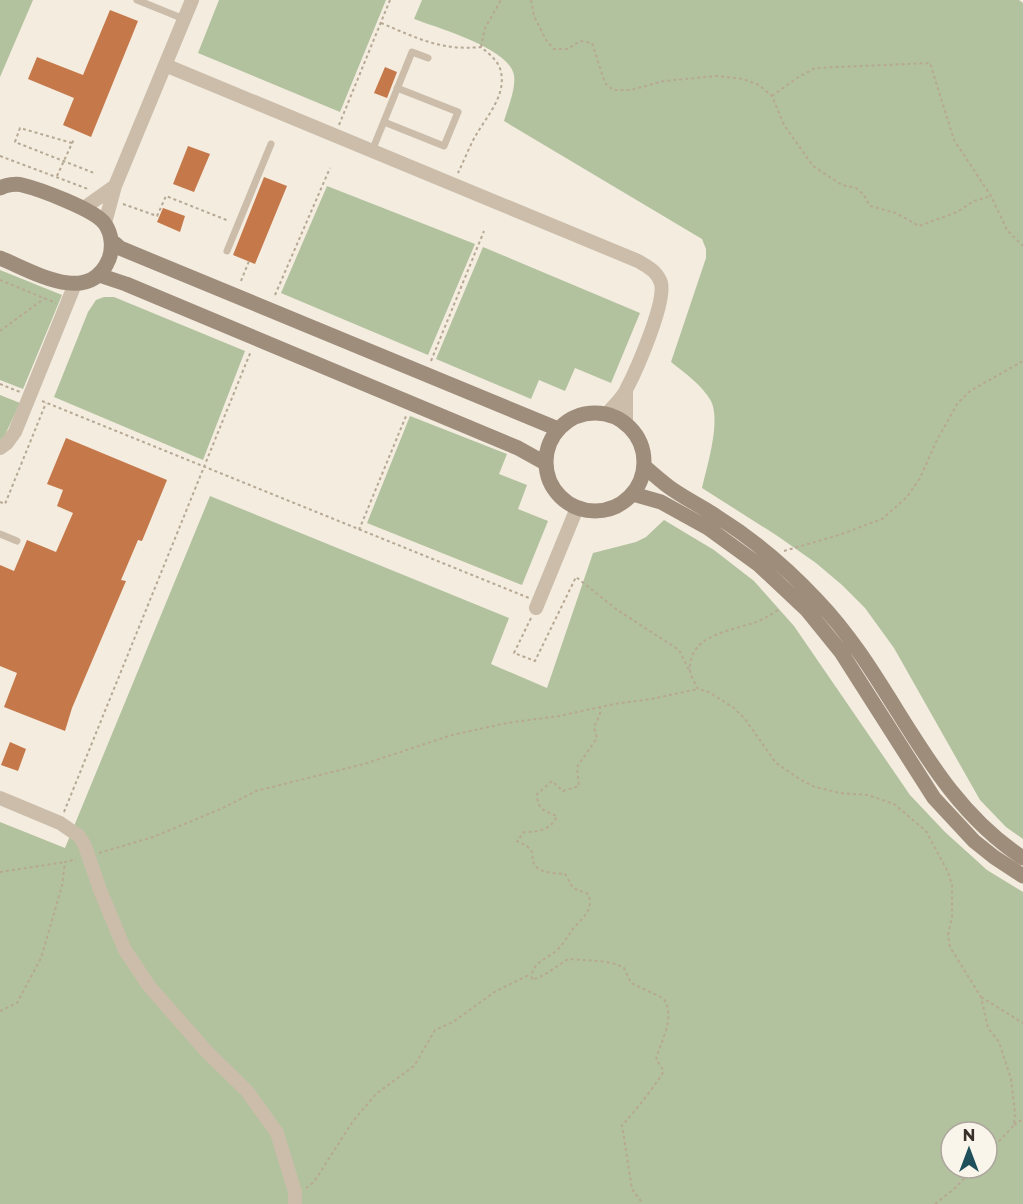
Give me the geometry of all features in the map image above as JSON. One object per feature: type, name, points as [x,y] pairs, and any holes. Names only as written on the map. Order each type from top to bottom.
[{"type":"street","points":[[0,258],[57,281],[75,284],[99,275],[105,267],[111,253],[112,241],[105,223],[107,198],[115,186],[192,0]]},
{"type":"street","points":[[165,65],[638,261],[654,270],[660,281],[662,294],[659,311],[626,390],[607,414]]},
{"type":"street","points":[[0,188],[21,184],[84,208],[105,223]]},
{"type":"street","points":[[84,208],[107,198]]},
{"type":"street","points":[[112,241],[120,248],[558,429]]},
{"type":"street","points":[[99,275],[126,284],[518,448],[545,463]]},
{"type":"street","points":[[0,448],[15,432],[75,284]]},
{"type":"street","points":[[626,390],[626,423]]},
{"type":"street","points":[[593,412],[607,414],[626,423],[637,435],[644,450],[645,467],[641,481],[633,494],[620,505],[604,511],[587,511],[571,506],[557,495],[549,480],[545,463],[551,439],[568,420],[593,412]]},
{"type":"street","points":[[645,467],[669,488],[718,516],[770,556],[817,600],[852,641],[947,789],[984,829],[1023,858]]},
{"type":"street","points":[[633,494],[661,502],[708,528],[759,565],[807,610],[841,652],[934,798],[974,841],[1023,876]]},
{"type":"street","points":[[537,605],[577,508]]},
{"type":"street","points":[[0,798],[60,823],[79,836],[125,950],[149,986],[207,1052],[246,1091],[277,1133],[295,1198]]},
{"type":"lane","points":[[137,0],[184,19]]},
{"type":"lane","points":[[372,151],[412,52],[428,58]]},
{"type":"lane","points":[[384,122],[444,146],[458,112],[398,88]]},
{"type":"lane","points":[[227,251],[271,144]]},
{"type":"lane","points":[[0,534],[17,541]]},
{"type":"path","points":[[334,135],[390,0]]},
{"type":"path","points":[[481,46],[485,28],[501,0]]},
{"type":"path","points":[[531,0],[534,16],[554,49],[568,49],[580,41],[592,43],[605,83],[613,90],[631,90],[664,81],[717,76],[743,79],[759,85],[772,96],[784,125],[813,166],[842,185],[856,188],[864,195],[870,206],[896,213],[919,226],[957,212],[974,201],[991,196]]},
{"type":"path","points":[[381,23],[436,45],[469,48],[481,46]]},
{"type":"path","points":[[453,184],[475,136],[497,101],[502,81],[501,69],[481,46]]},
{"type":"path","points":[[772,96],[796,78],[815,68],[930,63],[954,140],[991,196],[1007,230],[1023,246]]},
{"type":"path","points":[[72,143],[20,128],[15,142],[94,173]]},
{"type":"path","points":[[57,176],[74,139]]},
{"type":"path","points":[[0,156],[158,216],[166,196],[238,225]]},
{"type":"path","points":[[275,295],[330,168]]},
{"type":"path","points":[[431,361],[484,231]]},
{"type":"path","points":[[241,281],[249,261]]},
{"type":"path","points":[[0,280],[67,307]]},
{"type":"path","points":[[0,331],[45,298]]},
{"type":"path","points":[[60,823],[251,351]]},
{"type":"path","points":[[770,556],[882,519],[907,497],[920,478],[957,404],[970,391],[1023,361]]},
{"type":"path","points":[[0,384],[537,605],[514,653],[535,661],[576,577],[616,609],[679,650],[698,689]]},
{"type":"path","points":[[0,502],[5,504],[46,403]]},
{"type":"path","points":[[359,530],[411,403]]},
{"type":"path","points":[[689,670],[694,650],[704,641],[766,618],[778,610]]},
{"type":"path","points":[[0,872],[65,862],[153,837],[223,808],[256,791],[364,764],[452,735],[698,689],[709,692],[734,708],[745,719],[776,763],[801,780],[815,787],[840,793],[868,795],[894,804],[926,831],[948,872],[952,885],[952,917],[948,935],[950,947],[981,997],[988,1028],[999,1042],[1007,1062],[1015,1113],[1014,1125]]},
{"type":"path","points":[[600,706],[600,715],[594,727],[597,738],[577,767],[579,786],[563,791],[552,781],[544,786],[537,794],[537,803],[542,811],[557,816],[554,824],[545,829],[524,832],[517,841],[527,846],[533,853],[534,866],[550,875],[565,874],[573,888],[584,892],[590,898],[589,909],[585,917],[558,949],[535,965],[531,974],[532,980],[568,959],[616,964],[627,972],[631,983],[663,998],[667,1003],[667,1026],[656,1060],[661,1065],[663,1074],[622,1125],[632,1189],[643,1204]]},
{"type":"path","points":[[0,1011],[17,1003],[41,958],[62,886],[65,862]]},
{"type":"path","points":[[295,1198],[314,1182],[353,1121],[376,1094],[414,1065],[435,1030],[453,1022],[496,991],[531,974]]},
{"type":"path","points":[[981,997],[1023,1023]]},
{"type":"path","points":[[999,1141],[1023,1119]]},
{"type":"path","points":[[935,1204],[963,1180]]},
{"type":"green space","points":[[0,0],[33,0],[0,77]]},
{"type":"green space","points":[[219,0],[386,0],[340,112],[198,53]]},
{"type":"green space","points":[[422,0],[1019,0],[1023,3],[1023,839],[1006,827],[980,800],[894,648],[865,608],[816,563],[702,488],[714,432],[714,410],[703,390],[671,362],[706,258],[706,249],[702,239],[504,121],[514,86],[514,75],[509,65],[500,56],[471,40],[414,19]]},
{"type":"green space","points":[[327,186],[475,244],[428,355],[281,293]]},
{"type":"green space","points":[[483,247],[640,313],[611,383],[575,368],[565,391],[539,380],[531,399],[436,359]]},
{"type":"green space","points":[[0,270],[62,295],[23,389],[0,380]]},
{"type":"green space","points":[[114,297],[245,351],[203,460],[54,397],[88,312],[96,300]]},
{"type":"green space","points":[[0,395],[20,403],[4,437],[0,440]]},
{"type":"green space","points":[[410,416],[507,454],[499,474],[527,485],[518,509],[548,521],[522,585],[367,523]]},
{"type":"green space","points":[[210,496],[509,618],[491,664],[547,688],[593,553],[636,542],[646,537],[664,520],[714,550],[754,581],[794,626],[910,795],[945,832],[987,870],[1023,892],[1023,1204],[0,1204],[0,822],[65,848]]},
{"type":"building","points":[[110,10],[138,21],[91,137],[63,125],[74,98],[28,79],[37,57],[83,75]]},
{"type":"building","points":[[385,67],[397,72],[387,98],[374,93]]},
{"type":"building","points":[[188,146],[210,154],[194,192],[173,184]]},
{"type":"building","points":[[264,177],[287,186],[255,264],[233,255]]},
{"type":"building","points":[[163,208],[185,216],[180,232],[157,222]]},
{"type":"building","points":[[66,438],[167,480],[142,541],[138,540],[121,580],[126,581],[72,708],[65,731],[4,707],[17,673],[0,666],[0,565],[14,571],[27,540],[56,552],[73,513],[57,506],[63,490],[47,484]]},
{"type":"building","points":[[10,742],[26,749],[18,771],[1,765]]}]
